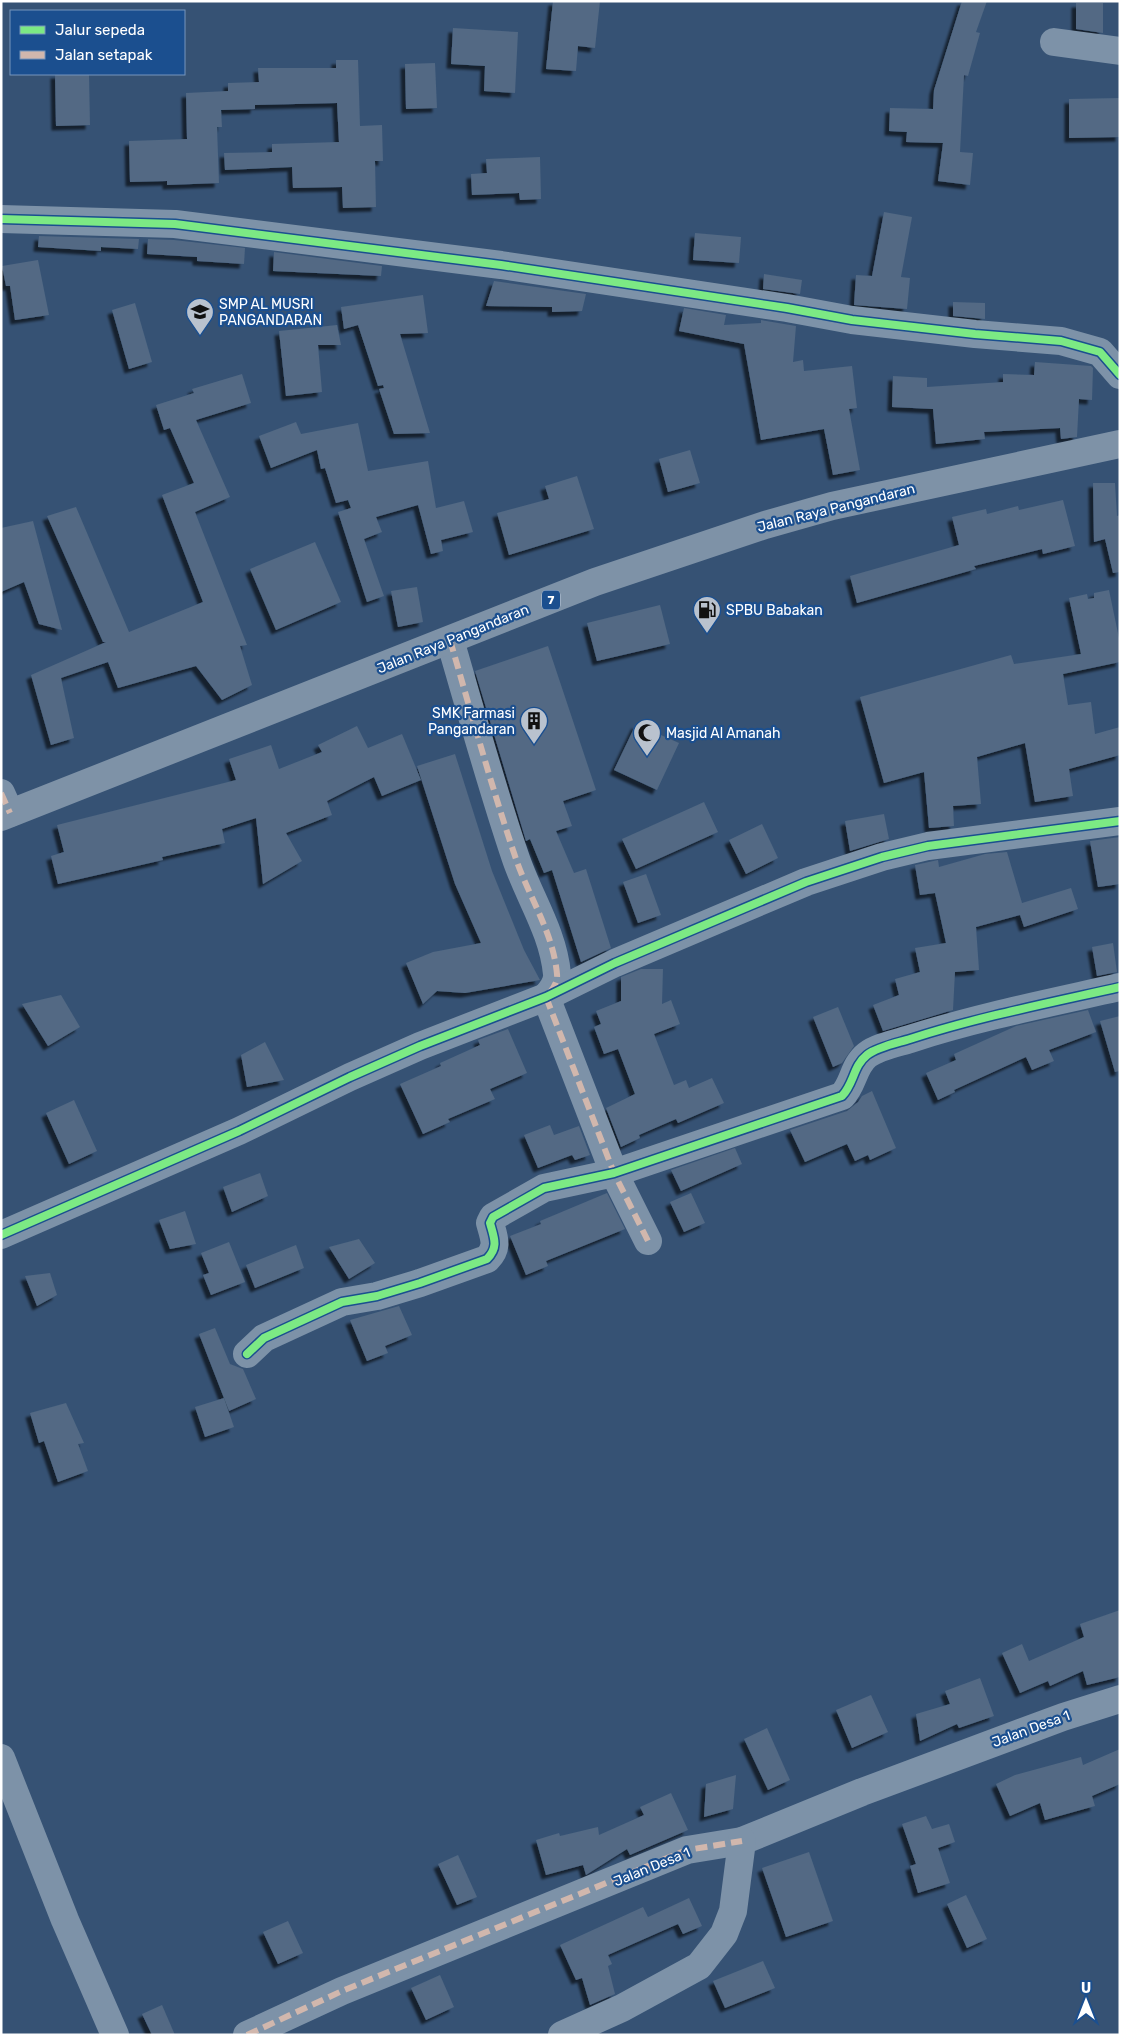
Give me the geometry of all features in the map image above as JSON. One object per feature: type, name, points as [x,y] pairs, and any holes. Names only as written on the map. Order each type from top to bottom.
[{"type":"highway","name":"Jalan Raya Pangandaran","points":[[4,808],[450,640],[595,582],[765,525],[842,504],[1120,444]]},
{"type":"street","points":[[1054,42],[1120,51]]},
{"type":"street","points":[[1,219],[193,226],[500,265],[788,308],[852,320],[975,334],[1061,341],[1100,352],[1120,375]]},
{"type":"street","points":[[450,640],[515,858],[542,917],[553,951],[557,976],[554,987],[546,997]]},
{"type":"street","points":[[1,1234],[239,1131],[350,1077],[420,1046],[546,997],[615,963],[806,882],[882,857],[928,846],[1120,821]]},
{"type":"street","points":[[247,1354],[264,1338],[342,1302],[377,1296],[487,1260],[494,1252],[496,1244],[490,1223],[500,1211],[544,1188],[614,1173],[842,1096],[851,1087],[855,1070],[868,1054],[893,1045],[963,1022],[1120,988]]},
{"type":"street","points":[[546,997],[614,1173],[648,1242]]},
{"type":"street","name":"Jalan Desa 1","points":[[247,2035],[342,1991],[687,1850],[742,1841],[871,1789],[1063,1717],[1120,1699]]},
{"type":"street","points":[[1,1758],[65,1920],[115,2035]]},
{"type":"street","points":[[562,2035],[622,2008],[699,1966],[724,1934],[732,1911],[742,1841]]},
{"type":"building","points":[[553,1],[600,1],[595,48],[578,46],[576,71],[546,69]]},
{"type":"building","points":[[962,1],[987,1],[976,32],[980,33],[968,76],[964,75],[960,152],[973,153],[970,185],[938,181],[943,143],[906,142],[907,132],[889,131],[890,108],[933,109],[934,90]]},
{"type":"building","points":[[1076,3],[1103,3],[1103,33],[1076,29]]},
{"type":"building","points":[[453,28],[518,32],[515,93],[484,91],[485,66],[451,64]]},
{"type":"building","points":[[336,60],[358,60],[360,126],[382,125],[383,161],[375,161],[376,207],[343,208],[342,187],[293,188],[292,167],[225,170],[224,153],[272,152],[272,144],[339,142],[337,103],[255,105],[255,109],[221,110],[222,127],[217,127],[219,183],[167,185],[167,181],[130,182],[129,141],[187,139],[186,93],[228,91],[228,83],[259,82],[258,68],[336,68]]},
{"type":"building","points":[[435,63],[437,108],[406,109],[405,64]]},
{"type":"building","points":[[55,75],[89,75],[90,125],[56,126]]},
{"type":"building","points":[[1120,98],[1120,137],[1069,138],[1069,99]]},
{"type":"building","points":[[540,157],[541,199],[520,200],[519,193],[472,195],[471,174],[487,173],[486,159]]},
{"type":"building","points":[[884,212],[912,217],[901,277],[910,278],[907,309],[854,305],[856,275],[872,276]]},
{"type":"building","points":[[695,233],[741,237],[739,263],[693,260]]},
{"type":"building","points":[[39,236],[139,239],[138,249],[101,247],[101,251],[38,247]]},
{"type":"building","points":[[148,239],[245,248],[244,264],[197,261],[197,257],[147,254]]},
{"type":"building","points":[[274,252],[382,266],[381,276],[273,271]]},
{"type":"building","points":[[38,260],[49,315],[15,320],[10,286],[6,286],[2,266]]},
{"type":"building","points":[[764,274],[802,280],[800,294],[763,289]]},
{"type":"building","points":[[494,281],[586,294],[582,311],[552,312],[552,307],[486,306]]},
{"type":"building","points":[[423,295],[428,333],[400,334],[430,433],[394,434],[379,389],[384,388],[383,385],[378,386],[358,325],[344,329],[341,307]]},
{"type":"building","points":[[953,302],[985,303],[985,319],[953,316]]},
{"type":"building","points":[[135,303],[152,362],[129,369],[112,310]]},
{"type":"building","points":[[684,308],[726,315],[724,325],[761,323],[761,320],[796,326],[793,362],[803,360],[804,371],[852,366],[857,408],[849,409],[860,470],[833,475],[824,429],[761,440],[744,344],[679,331]]},
{"type":"building","points":[[337,325],[341,345],[318,345],[322,392],[286,396],[279,331]]},
{"type":"building","points":[[1035,362],[1091,366],[1093,368],[1092,400],[1079,399],[1077,437],[1061,439],[1060,428],[984,432],[985,439],[936,444],[933,409],[892,407],[893,376],[927,378],[927,387],[1003,382],[1003,374],[1034,375]]},
{"type":"building","points":[[242,374],[251,403],[196,420],[230,497],[195,512],[247,645],[240,646],[252,685],[222,700],[196,666],[118,688],[108,662],[61,678],[74,738],[51,745],[31,675],[106,642],[103,642],[47,516],[76,507],[129,632],[203,602],[162,495],[194,483],[170,428],[164,430],[156,405],[194,393],[192,389]]},
{"type":"building","points":[[296,422],[301,434],[358,423],[368,471],[428,461],[436,508],[464,501],[473,532],[441,540],[443,551],[431,554],[418,505],[376,517],[382,532],[364,539],[384,596],[367,602],[338,512],[351,508],[348,500],[336,503],[325,468],[321,469],[317,450],[271,468],[259,436]]},
{"type":"building","points":[[690,450],[700,483],[668,492],[659,459]]},
{"type":"building","points":[[577,476],[594,529],[509,555],[497,513],[549,499],[545,486]]},
{"type":"building","points":[[1093,483],[1115,483],[1117,516],[1120,515],[1120,572],[1113,573],[1105,539],[1094,542]]},
{"type":"building","points":[[1063,500],[1075,546],[1043,554],[1042,549],[974,566],[976,569],[857,603],[850,576],[959,545],[952,517],[986,509],[987,514],[1018,506],[1019,510]]},
{"type":"building","points":[[33,521],[62,630],[39,624],[24,582],[1,592],[1,528]]},
{"type":"building","points":[[315,542],[341,602],[276,630],[250,569]]},
{"type":"building","points":[[417,587],[423,622],[398,627],[391,591]]},
{"type":"building","points":[[1109,590],[1120,643],[1120,662],[1063,674],[1068,705],[1091,702],[1095,734],[1120,727],[1120,755],[1069,769],[1073,796],[1035,802],[1025,743],[977,757],[981,804],[953,806],[954,826],[929,828],[924,772],[884,783],[860,697],[1011,655],[1014,664],[1081,654],[1069,598],[1087,594],[1088,599],[1094,598],[1094,593]]},
{"type":"building","points":[[660,605],[670,644],[597,661],[587,623]]},
{"type":"building","name":"SMK Farmasi Pangandaran","points":[[548,646],[596,790],[563,801],[572,826],[556,831],[574,873],[586,869],[611,948],[581,962],[552,870],[544,873],[530,839],[526,841],[475,671]]},
{"type":"building","name":"Masjid Al Amanah","points":[[636,724],[679,743],[657,790],[614,770]]},
{"type":"building","points":[[357,726],[368,748],[402,734],[421,780],[382,796],[374,777],[327,801],[332,815],[286,833],[302,861],[263,884],[256,818],[222,829],[225,843],[162,857],[163,860],[58,884],[51,856],[64,852],[57,825],[236,780],[229,759],[271,745],[279,769],[322,752],[318,745]]},
{"type":"building","points":[[455,754],[492,871],[524,950],[540,980],[465,993],[437,991],[423,1004],[406,963],[433,952],[481,943],[455,884],[417,766]]},
{"type":"building","points":[[704,802],[718,832],[636,869],[622,839]]},
{"type":"building","points":[[884,814],[889,839],[850,851],[845,821]]},
{"type":"building","points":[[762,824],[778,858],[746,874],[729,840]]},
{"type":"building","points":[[1120,837],[1120,884],[1098,887],[1090,841]]},
{"type":"building","points":[[1007,852],[1022,903],[1071,888],[1078,909],[1024,927],[1020,915],[976,927],[979,970],[955,972],[953,1010],[883,1031],[873,1005],[899,995],[895,979],[920,972],[915,948],[946,943],[935,893],[920,895],[915,865],[938,860],[939,867],[985,854]]},
{"type":"building","points":[[646,874],[661,915],[638,923],[623,882]]},
{"type":"building","points":[[1113,943],[1117,972],[1097,976],[1092,947]]},
{"type":"building","points":[[641,969],[663,969],[662,1004],[671,1000],[680,1024],[654,1034],[674,1085],[686,1080],[689,1088],[712,1078],[724,1103],[678,1123],[676,1119],[639,1135],[640,1138],[621,1147],[606,1108],[635,1094],[618,1049],[604,1054],[594,1027],[601,1024],[596,1011],[621,1001],[621,977]]},
{"type":"building","points":[[61,995],[80,1027],[48,1046],[22,1004]]},
{"type":"building","points":[[838,1007],[854,1046],[842,1063],[833,1067],[813,1017]]},
{"type":"building","points":[[1088,1010],[1096,1032],[1049,1050],[1054,1061],[1032,1070],[1026,1057],[954,1090],[955,1092],[938,1100],[926,1073],[956,1060],[954,1054],[1016,1026]]},
{"type":"building","points":[[1120,1016],[1120,1071],[1115,1072],[1100,1021]]},
{"type":"building","points":[[508,1029],[527,1073],[490,1089],[495,1099],[448,1119],[450,1122],[423,1134],[400,1084],[441,1066],[440,1063],[480,1045],[478,1040]]},
{"type":"building","points":[[265,1042],[284,1080],[247,1087],[241,1055]]},
{"type":"building","points":[[872,1091],[896,1148],[870,1160],[868,1155],[855,1161],[847,1144],[805,1162],[790,1130],[847,1111],[862,1096]]},
{"type":"building","points":[[74,1100],[97,1151],[69,1164],[46,1113]]},
{"type":"building","points":[[550,1125],[554,1135],[579,1126],[590,1155],[575,1160],[572,1155],[538,1168],[524,1135]]},
{"type":"building","points":[[735,1148],[742,1164],[681,1191],[671,1170]]},
{"type":"building","points":[[260,1173],[268,1196],[232,1212],[223,1187]]},
{"type":"building","points":[[607,1193],[625,1229],[546,1261],[548,1266],[526,1275],[510,1236],[541,1224],[540,1221]]},
{"type":"building","points":[[691,1193],[705,1223],[684,1232],[670,1202]]},
{"type":"building","points":[[185,1211],[196,1244],[170,1249],[159,1220]]},
{"type":"building","points":[[359,1239],[375,1263],[349,1279],[329,1247]]},
{"type":"building","points":[[229,1242],[245,1282],[211,1295],[203,1275],[209,1273],[201,1253]]},
{"type":"building","points":[[296,1245],[304,1268],[255,1288],[246,1265]]},
{"type":"building","points":[[50,1273],[57,1295],[37,1306],[25,1276]]},
{"type":"building","points":[[399,1306],[412,1335],[385,1346],[388,1353],[367,1361],[350,1320]]},
{"type":"building","points":[[215,1328],[230,1364],[243,1369],[256,1399],[229,1411],[199,1334]]},
{"type":"building","points":[[224,1398],[234,1427],[205,1437],[195,1407]]},
{"type":"building","points":[[66,1403],[84,1443],[78,1444],[88,1471],[58,1482],[44,1441],[39,1443],[30,1413]]},
{"type":"building","points":[[1120,1610],[1120,1677],[1087,1685],[1083,1671],[1050,1686],[1048,1681],[1020,1693],[1002,1653],[1022,1644],[1029,1661],[1084,1637],[1080,1624]]},
{"type":"building","points":[[980,1678],[994,1716],[959,1728],[957,1724],[920,1741],[916,1714],[950,1704],[945,1691]]},
{"type":"building","points":[[871,1695],[888,1732],[852,1748],[836,1710]]},
{"type":"building","points":[[767,1728],[790,1780],[768,1790],[744,1739]]},
{"type":"building","points":[[1120,1749],[1120,1784],[1092,1796],[1095,1806],[1045,1820],[1040,1803],[1010,1816],[996,1784],[1015,1775],[1081,1757],[1083,1765]]},
{"type":"building","points":[[736,1775],[733,1809],[704,1817],[706,1784]]},
{"type":"building","points":[[671,1793],[688,1830],[630,1855],[627,1849],[586,1875],[583,1865],[546,1875],[536,1840],[559,1833],[560,1836],[598,1827],[599,1835],[644,1815],[640,1807]]},
{"type":"building","points":[[926,1816],[932,1829],[949,1824],[955,1842],[938,1848],[950,1883],[918,1893],[910,1866],[916,1864],[902,1824]]},
{"type":"building","points":[[809,1852],[833,1921],[786,1937],[762,1868]]},
{"type":"building","points":[[458,1855],[477,1897],[457,1905],[438,1864]]},
{"type":"building","points":[[966,1895],[987,1939],[967,1948],[947,1904]]},
{"type":"building","points":[[689,1898],[702,1926],[683,1934],[678,1924],[608,1955],[612,1964],[608,1966],[615,1994],[590,2005],[582,1978],[576,1980],[560,1945],[643,1907],[648,1917]]},
{"type":"building","points":[[288,1921],[303,1953],[278,1964],[263,1932]]},
{"type":"building","points":[[763,1961],[775,1988],[725,2008],[713,1981]]},
{"type":"building","points":[[440,1975],[454,2007],[426,2020],[411,1988]]},
{"type":"building","points":[[162,2005],[175,2035],[152,2035],[142,2014]]},
{"type":"marked path","points":[[450,640],[489,775],[515,856],[551,943],[557,978],[554,987],[546,997],[614,1173],[648,1241]]},
{"type":"marked path","points":[[1,793],[10,813]]},
{"type":"marked path","points":[[247,2035],[342,1991],[687,1850],[742,1841]]},
{"type":"cycle path","points":[[1,219],[175,224],[501,265],[787,308],[852,320],[975,334],[1061,341],[1100,352],[1120,375]]},
{"type":"cycle path","points":[[1,1235],[239,1131],[350,1077],[420,1046],[546,997],[615,963],[806,882],[882,857],[928,846],[1120,821]]},
{"type":"cycle path","points":[[247,1354],[264,1338],[342,1302],[377,1296],[487,1259],[491,1255],[494,1246],[490,1223],[493,1217],[544,1188],[614,1173],[842,1096],[862,1059],[882,1047],[988,1017],[1120,987]]},
{"type":"place","name":"SMP AL MUSRI PANGANDARAN","points":[[200,336]]},
{"type":"place","name":"SPBU Babakan","points":[[707,634]]},
{"type":"place","name":"SMK Farmasi Pangandaran","points":[[534,745]]},
{"type":"place","name":"Masjid Al Amanah","points":[[647,757]]}]
